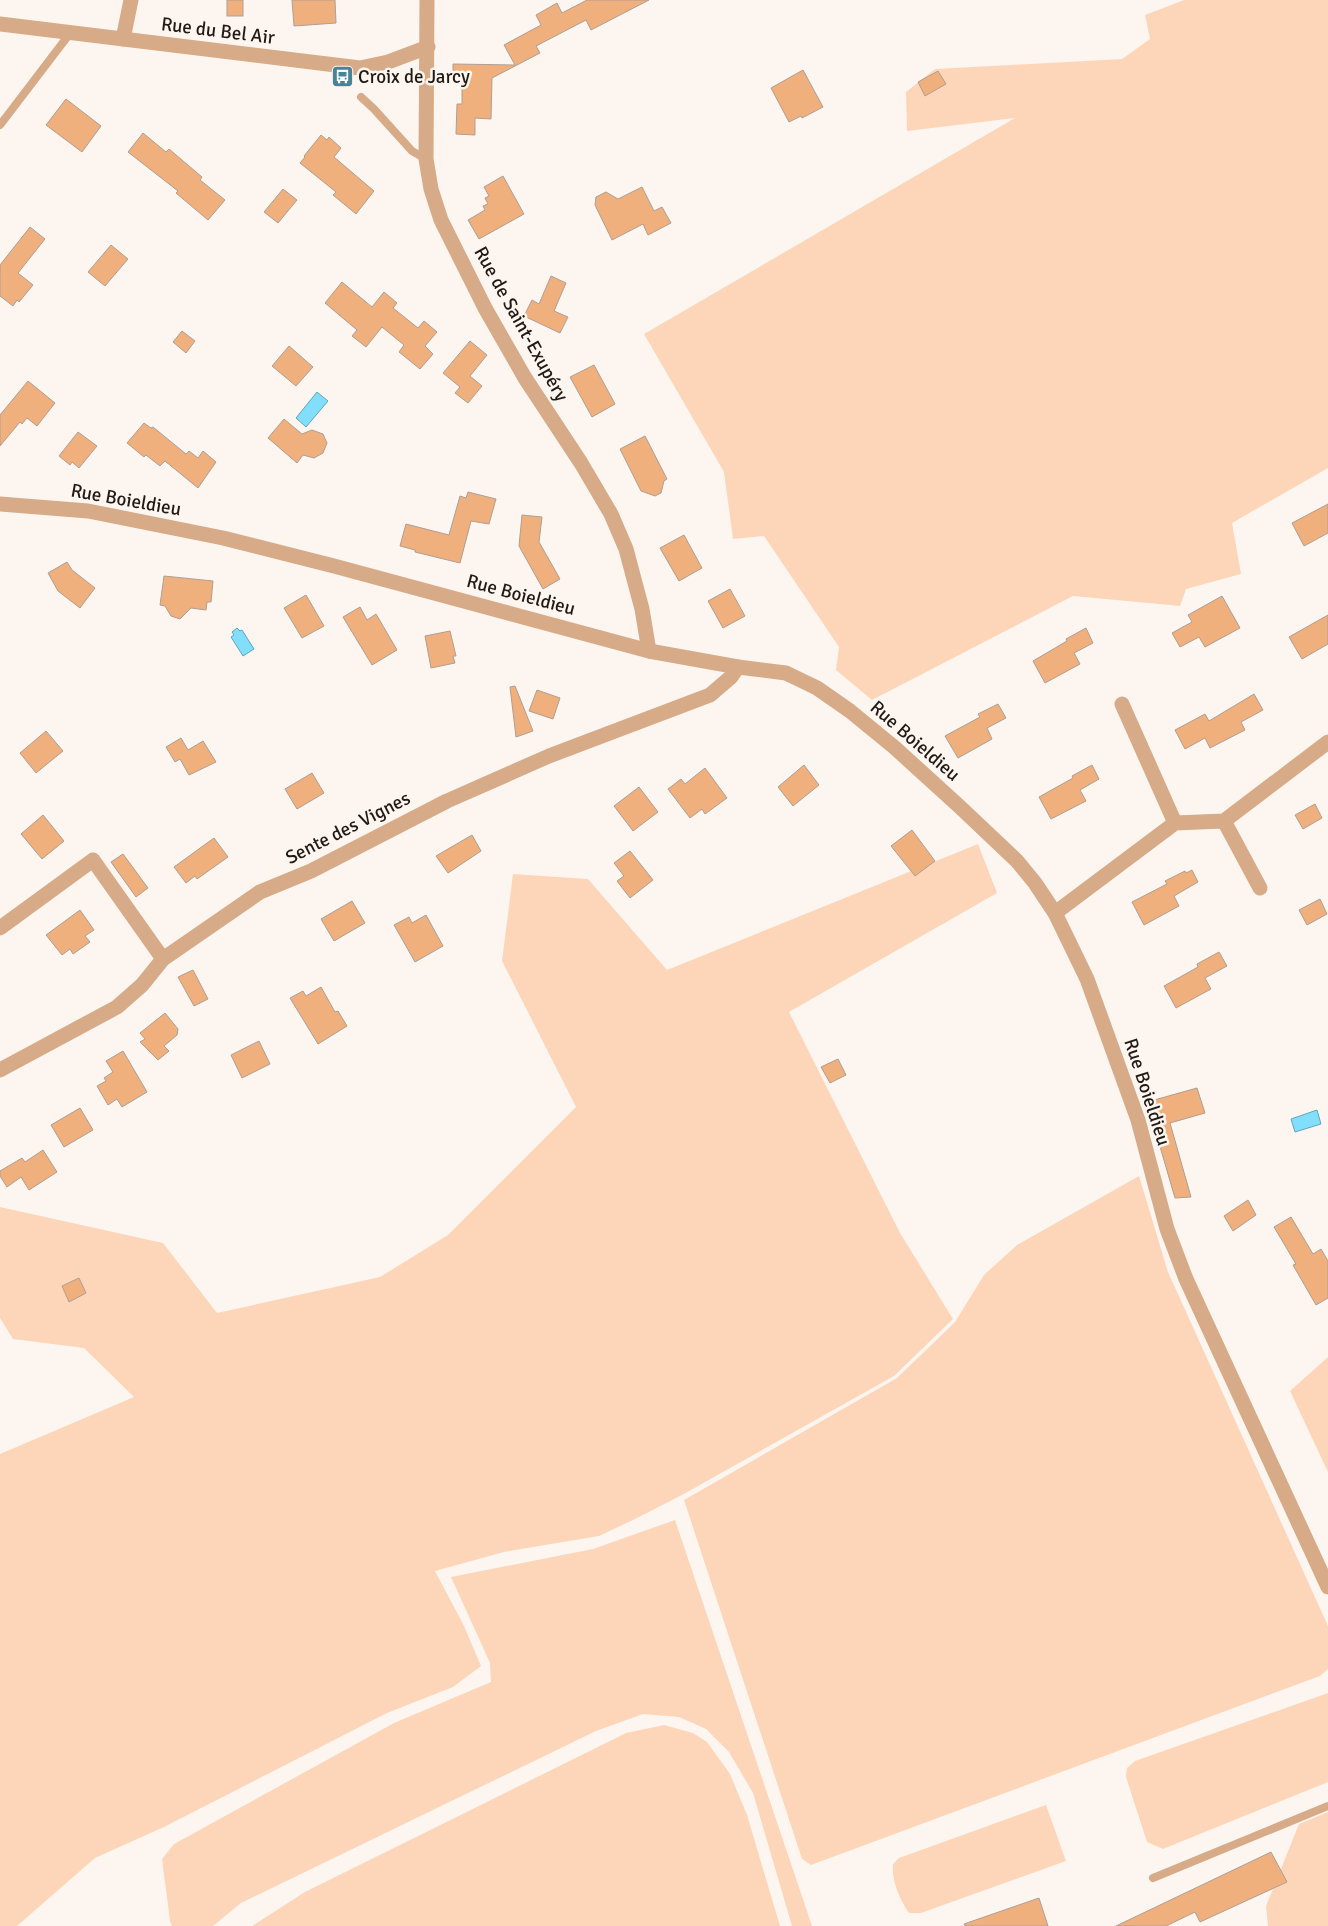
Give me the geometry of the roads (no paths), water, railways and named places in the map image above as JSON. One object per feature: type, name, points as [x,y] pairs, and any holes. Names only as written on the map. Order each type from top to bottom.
[{"type":"street","points":[[123,39],[131,0]]},
{"type":"street","name":"Rue de Saint-Exupéry","points":[[428,0],[426,159],[431,189],[442,220],[485,308],[525,378],[611,514],[626,549],[642,609],[649,651]]},
{"type":"street","name":"Rue du Bel Air","points":[[0,24],[360,68],[388,62],[428,47]]},
{"type":"street","name":"Rue Boieldieu","points":[[0,504],[88,511],[222,538],[334,566],[649,651],[738,667],[786,673],[817,688],[850,711],[925,774],[1017,861],[1035,883],[1055,913],[1087,979],[1138,1120],[1167,1229],[1186,1279],[1328,1587]]},
{"type":"street","name":"Sente des Vignes","points":[[0,1070],[117,1007],[142,985],[163,959],[260,892],[311,871],[447,801],[540,760],[710,695],[731,677],[738,667]]},
{"type":"street","points":[[1122,704],[1176,823]]},
{"type":"street","points":[[1055,913],[1176,823],[1224,821],[1328,742]]},
{"type":"street","points":[[1224,821],[1260,888]]},
{"type":"street","points":[[0,928],[93,860],[163,959]]},
{"type":"lane","points":[[0,124],[71,32]]},
{"type":"lane","points":[[361,97],[412,151],[426,159]]},
{"type":"lane","points":[[1153,1878],[1328,1806]]},
{"type":"water","points":[[317,392],[328,401],[306,427],[296,418]]},
{"type":"water","points":[[237,628],[240,631],[242,630],[254,649],[243,656],[231,637],[234,635],[232,632]]},
{"type":"water","points":[[1317,1110],[1321,1124],[1295,1132],[1291,1119]]},
{"type":"place","name":"Croix de Jarcy","points":[[342,77]]}]
